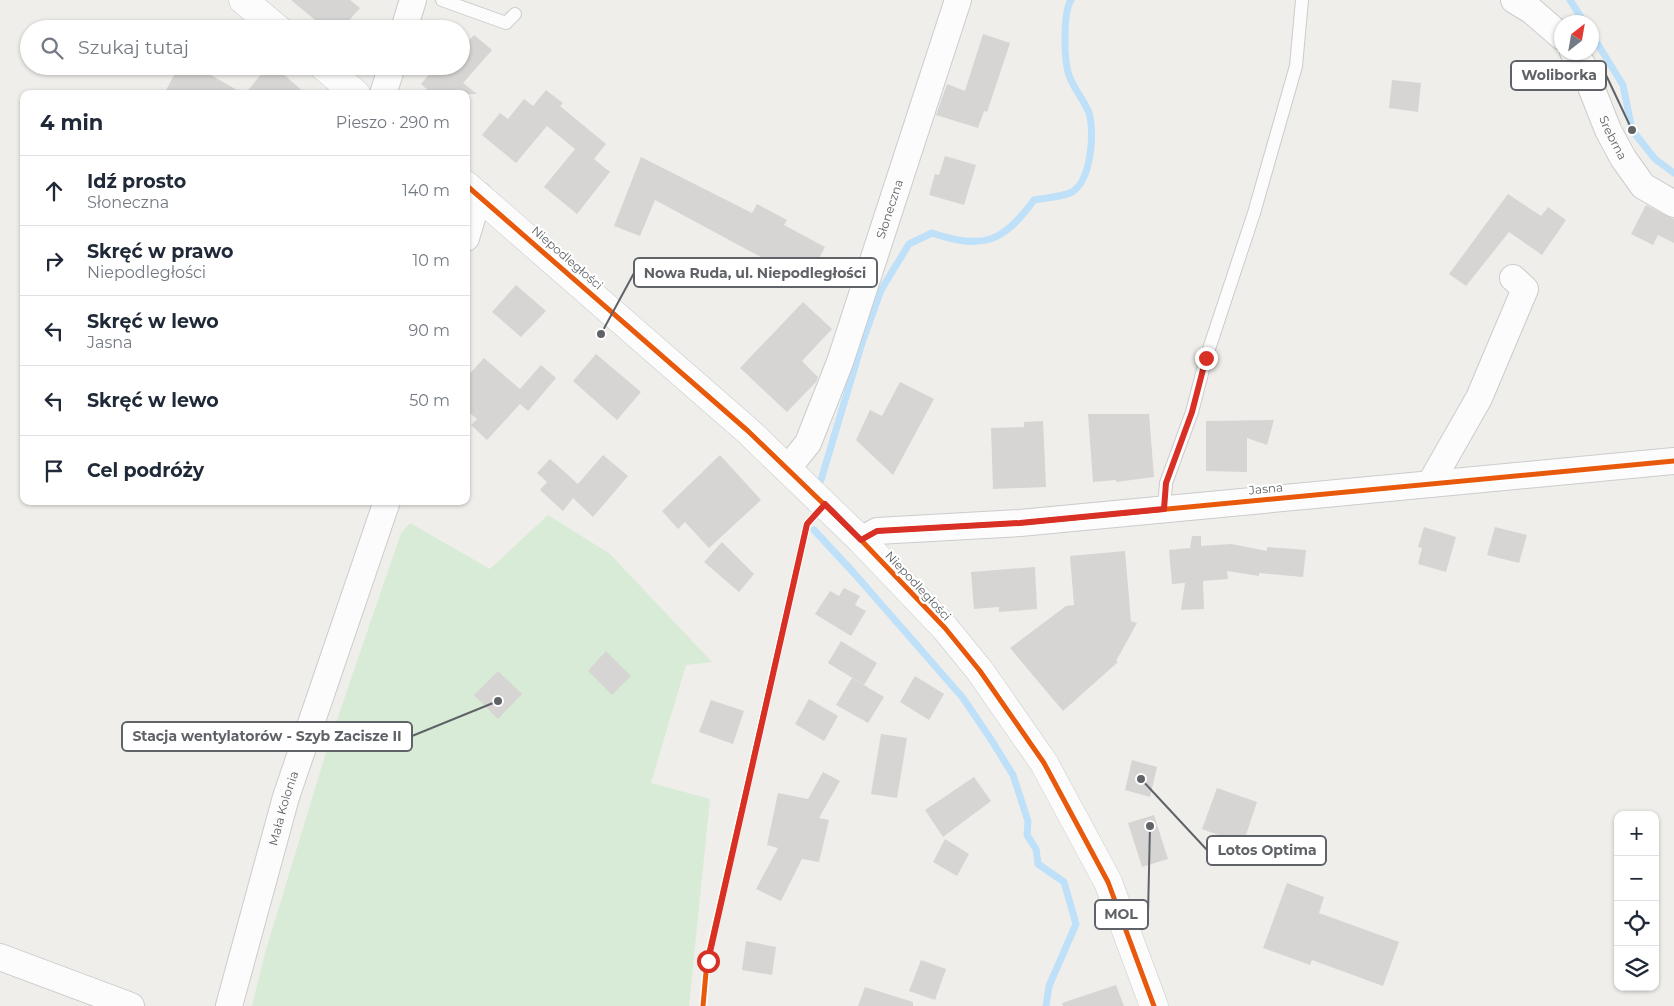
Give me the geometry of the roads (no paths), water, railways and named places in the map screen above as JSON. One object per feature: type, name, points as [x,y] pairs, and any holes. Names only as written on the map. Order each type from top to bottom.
[{"type":"street","points":[[243,0],[267,20]]},
{"type":"street","points":[[407,20],[414,0]]},
{"type":"street","name":"Słoneczna","points":[[788,468],[808,443],[840,362],[958,0]]},
{"type":"street","points":[[1514,0],[1532,11],[1554,30]]},
{"type":"street","name":"Srebrna","points":[[1579,60],[1608,130],[1623,158],[1644,186],[1674,204]]},
{"type":"street","points":[[334,75],[351,90]]},
{"type":"street","points":[[383,90],[389,75]]},
{"type":"street","points":[[470,211],[473,190]]},
{"type":"street","name":"Niepodległości","points":[[473,190],[723,408],[788,468],[861,540],[944,628],[986,679],[1044,762],[1108,882],[1154,1006]]},
{"type":"street","points":[[1430,484],[1479,398],[1525,289],[1512,278]]},
{"type":"street","name":"Jasna","points":[[861,540],[877,531],[1020,523],[1674,460]]},
{"type":"street","name":"Mała Kolonia","points":[[229,1006],[286,797],[386,505]]},
{"type":"street","points":[[0,957],[131,1006]]},
{"type":"lane","points":[[442,0],[506,23],[515,14]]},
{"type":"lane","points":[[1164,509],[1166,483],[1192,412],[1206,358],[1254,213],[1296,66],[1302,0]]},
{"type":"waterway","points":[[821,480],[862,343],[881,290],[909,244],[932,233],[965,241],[990,239],[1012,226],[1034,200],[1068,194],[1084,178],[1090,156],[1092,132],[1089,113],[1072,82],[1067,65],[1065,25],[1068,6],[1071,0]]},
{"type":"waterway","points":[[1570,0],[1580,15]]},
{"type":"waterway","points":[[1599,46],[1623,85],[1632,130],[1655,159],[1674,173]]},
{"type":"waterway","points":[[814,530],[963,698],[1013,775],[1028,821],[1027,835],[1036,849],[1038,864],[1064,882],[1076,924],[1049,986],[1046,1006]]},
{"type":"place","name":"Woliborka","points":[[1632,130]]},
{"type":"place","name":"Nowa Ruda, ul. Niepodległości","points":[[601,334]]},
{"type":"place","name":"Stacja wentylatorów - Szyb Zacisze II","points":[[498,701]]},
{"type":"place","name":"Lotos Optima","points":[[1141,779]]},
{"type":"place","name":"MOL","points":[[1150,826]]}]
